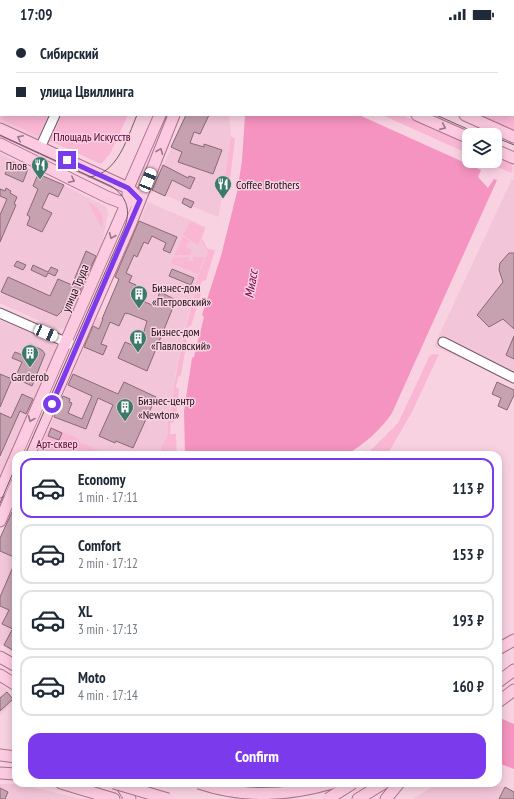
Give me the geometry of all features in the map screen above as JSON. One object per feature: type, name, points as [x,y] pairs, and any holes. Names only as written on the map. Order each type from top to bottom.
[{"type":"main road","name":"улица Труда","points":[[16,451],[128,200],[128,188],[160,116]]},
{"type":"main road","name":"улица Труда","points":[[31,451],[140,200],[174,116]]},
{"type":"main road","points":[[419,116],[462,135]]},
{"type":"main road","points":[[467,116],[514,137]]},
{"type":"main road","points":[[0,129],[128,188],[140,200]]},
{"type":"main road","points":[[0,144],[107,197],[120,202],[140,200]]},
{"type":"main road","points":[[502,153],[514,158]]},
{"type":"main road","name":"улица Труда","points":[[1,485],[12,461]]},
{"type":"main road","points":[[0,520],[12,493]]},
{"type":"main road","points":[[502,647],[514,640]]},
{"type":"main road","points":[[0,657],[12,664]]},
{"type":"main road","points":[[502,679],[514,670]]},
{"type":"main road","points":[[0,675],[12,682]]},
{"type":"main road","points":[[502,699],[514,690]]},
{"type":"main road","points":[[74,787],[114,799]]},
{"type":"main road","points":[[122,787],[130,799]]},
{"type":"main road","points":[[128,787],[168,799]]},
{"type":"main road","points":[[213,787],[224,790],[263,794],[305,790],[317,787]]},
{"type":"main road","points":[[290,799],[296,787]]},
{"type":"main road","points":[[329,799],[347,787]]},
{"type":"main road","points":[[358,799],[378,787]]},
{"type":"main road","points":[[369,799],[381,787]]},
{"type":"main road","points":[[386,799],[395,787]]},
{"type":"street","points":[[40,148],[55,116]]},
{"type":"street","points":[[0,313],[77,347]]},
{"type":"street","points":[[443,342],[514,378]]},
{"type":"street","points":[[1,485],[12,486]]},
{"type":"street","points":[[324,787],[329,799]]},
{"type":"shaded area","points":[[0,116],[62,116],[47,147],[0,126]]},
{"type":"shaded area","points":[[186,116],[229,116],[231,132],[228,168],[218,217],[152,190]]},
{"type":"shaded area","points":[[0,153],[105,206],[107,209],[108,213],[100,255],[67,327],[64,329],[55,328],[0,303]]},
{"type":"shaded area","points":[[512,179],[514,180],[514,382],[434,346]]},
{"type":"shaded area","points":[[148,202],[206,227],[201,241],[208,251],[194,287],[195,293],[183,334],[175,377],[170,434],[163,449],[161,448],[160,451],[100,451],[80,442],[79,439],[50,426],[97,317],[102,318],[110,303],[119,279],[114,277]]},
{"type":"shaded area","points":[[0,316],[55,342],[58,350],[3,472],[0,473]]},
{"type":"shaded area","points":[[12,511],[12,652],[0,644],[0,538]]},
{"type":"shaded area","points":[[0,685],[5,688],[12,697],[12,702],[0,716]]},
{"type":"shaded area","points":[[0,784],[12,784],[12,787],[32,787],[81,799],[0,799]]},
{"type":"shaded area","points":[[432,787],[505,787],[514,792],[514,799],[412,799]]},
{"type":"green space","points":[[2,116],[48,116],[39,136],[0,119]]},
{"type":"green space","name":"Площадь Искусств","points":[[62,116],[128,116],[110,154],[101,164],[50,141]]},
{"type":"green space","points":[[384,116],[404,116],[462,141],[462,151]]},
{"type":"green space","points":[[481,116],[514,116],[514,130]]},
{"type":"green space","points":[[231,136],[235,139],[230,179],[227,185],[224,185]]},
{"type":"green space","points":[[502,159],[511,163],[513,168],[511,173],[500,168],[502,168]]},
{"type":"green space","points":[[88,202],[96,206],[101,212],[103,219],[102,228]]},
{"type":"green space","points":[[190,221],[205,228],[198,245],[183,235]]},
{"type":"green space","points":[[183,237],[193,243],[188,242],[186,247],[192,250],[190,255],[174,255]]},
{"type":"green space","points":[[202,239],[208,249],[215,250],[206,280],[202,281],[199,290],[201,294],[191,326],[187,328],[185,338],[187,341],[181,375],[178,377],[176,387],[179,389],[176,418],[173,423],[170,423],[170,434],[176,434],[177,451],[160,451],[168,434],[168,421],[171,417],[177,370],[183,339],[195,294],[194,287],[208,251],[201,241]]},
{"type":"green space","points":[[189,257],[189,261],[193,261],[193,257],[204,257],[198,274],[171,263],[173,258]]},
{"type":"green space","points":[[439,354],[412,412],[389,451],[370,451],[398,423],[430,355]]},
{"type":"green space","name":"Арт-сквер","points":[[50,426],[79,439],[80,442],[100,451],[39,451]]},
{"type":"water","name":"Миасс","points":[[245,116],[361,116],[462,161],[462,168],[477,168],[481,170],[478,177],[488,188],[494,179],[497,180],[392,413],[371,437],[352,451],[185,451],[184,411],[192,358],[194,357],[204,317],[202,315],[221,256],[237,192],[242,161]]},
{"type":"water","points":[[502,719],[514,724],[514,769],[502,764]]},
{"type":"building","points":[[186,116],[209,116],[200,134],[194,132],[190,143],[204,147],[204,144],[222,150],[213,174],[178,162],[182,152],[171,147]]},
{"type":"building","points":[[11,161],[28,169],[23,182],[5,174]]},
{"type":"building","points":[[163,165],[188,178],[189,176],[195,178],[190,189],[172,180],[165,196],[152,190]]},
{"type":"building","points":[[38,174],[64,185],[58,197],[49,193],[42,208],[52,213],[42,232],[27,225],[30,217],[27,215],[38,189],[33,186]]},
{"type":"building","points":[[6,188],[11,191],[10,193],[17,197],[14,204],[16,205],[0,242],[0,215],[7,199],[0,196],[0,189],[5,191]]},
{"type":"building","points":[[184,198],[194,202],[191,208],[182,203]]},
{"type":"building","points":[[139,221],[177,237],[170,253],[163,250],[166,243],[152,236],[148,244],[144,242],[137,257],[134,255],[126,273],[132,276],[129,282],[136,285],[132,296],[154,306],[160,292],[176,300],[147,371],[118,358],[125,342],[139,348],[147,321],[127,313],[125,313],[119,326],[110,322],[101,344],[107,346],[103,355],[84,347],[93,326],[99,329],[119,279],[115,277]]},
{"type":"building","points":[[86,251],[96,256],[80,291],[73,288],[62,311],[57,316],[1,292],[8,277],[50,296],[58,279],[72,285]]},
{"type":"building","points":[[509,253],[514,253],[514,329],[503,319],[489,327],[477,315],[503,282],[499,270],[500,263]]},
{"type":"building","points":[[17,261],[26,265],[23,270],[14,266]]},
{"type":"building","points":[[33,265],[48,272],[51,267],[58,270],[55,276],[48,273],[46,277],[31,270]]},
{"type":"building","points":[[172,269],[194,278],[191,285],[169,276]]},
{"type":"building","points":[[514,336],[514,359],[506,355]]},
{"type":"building","name":"Garderob","points":[[30,344],[42,350],[45,354],[32,386],[15,378],[22,362],[12,358],[15,352],[25,356]]},
{"type":"building","points":[[0,374],[12,379],[0,407]]},
{"type":"building","name":"Бизнес-центр «Newton»","points":[[73,374],[118,394],[124,382],[156,397],[133,448],[116,441],[115,443],[99,436],[113,405],[98,398],[86,429],[54,417],[63,396],[70,399],[69,402],[72,403],[68,413],[82,419],[92,396],[68,385]]},
{"type":"building","points":[[497,382],[514,390],[514,395],[507,410],[498,406],[501,398],[492,394]]},
{"type":"building","points":[[22,394],[33,399],[26,414],[20,411],[0,456],[0,413],[11,418]]},
{"type":"building","points":[[51,428],[62,433],[59,440],[48,436]]},
{"type":"building","points":[[12,512],[12,556],[0,551],[0,538]]},
{"type":"building","points":[[12,569],[12,629],[2,624],[9,610],[0,606],[0,597]]},
{"type":"building","points":[[12,630],[12,650],[4,645]]},
{"type":"building","points":[[7,692],[12,698],[12,700],[0,711],[0,698]]},
{"type":"building","points":[[505,787],[514,792],[514,799],[499,799]]},
{"type":"building","points":[[0,788],[8,792],[5,799],[0,799]]},
{"type":"tram line","points":[[89,177],[99,174],[114,162],[125,144],[137,116]]},
{"type":"tram line","points":[[438,116],[465,128]]},
{"type":"tram line","points":[[0,135],[111,186],[121,195],[127,211],[124,229],[27,451]]},
{"type":"tram line","points":[[502,140],[514,145]]},
{"type":"tram line","points":[[0,503],[12,475]]},
{"type":"place","name":"Плов","points":[[40,180]]},
{"type":"place","name":"Coffee Brothers","points":[[223,199]]},
{"type":"place","name":"Бизнес-дом «Петровский»","points":[[139,309]]},
{"type":"place","name":"Бизнес-дом «Павловский»","points":[[138,353]]},
{"type":"place","name":"Garderob","points":[[30,368]]},
{"type":"place","name":"Бизнес-центр «Newton»","points":[[125,422]]},
{"type":"route","points":[[52,404],[140,200],[128,188],[67,160]]}]
